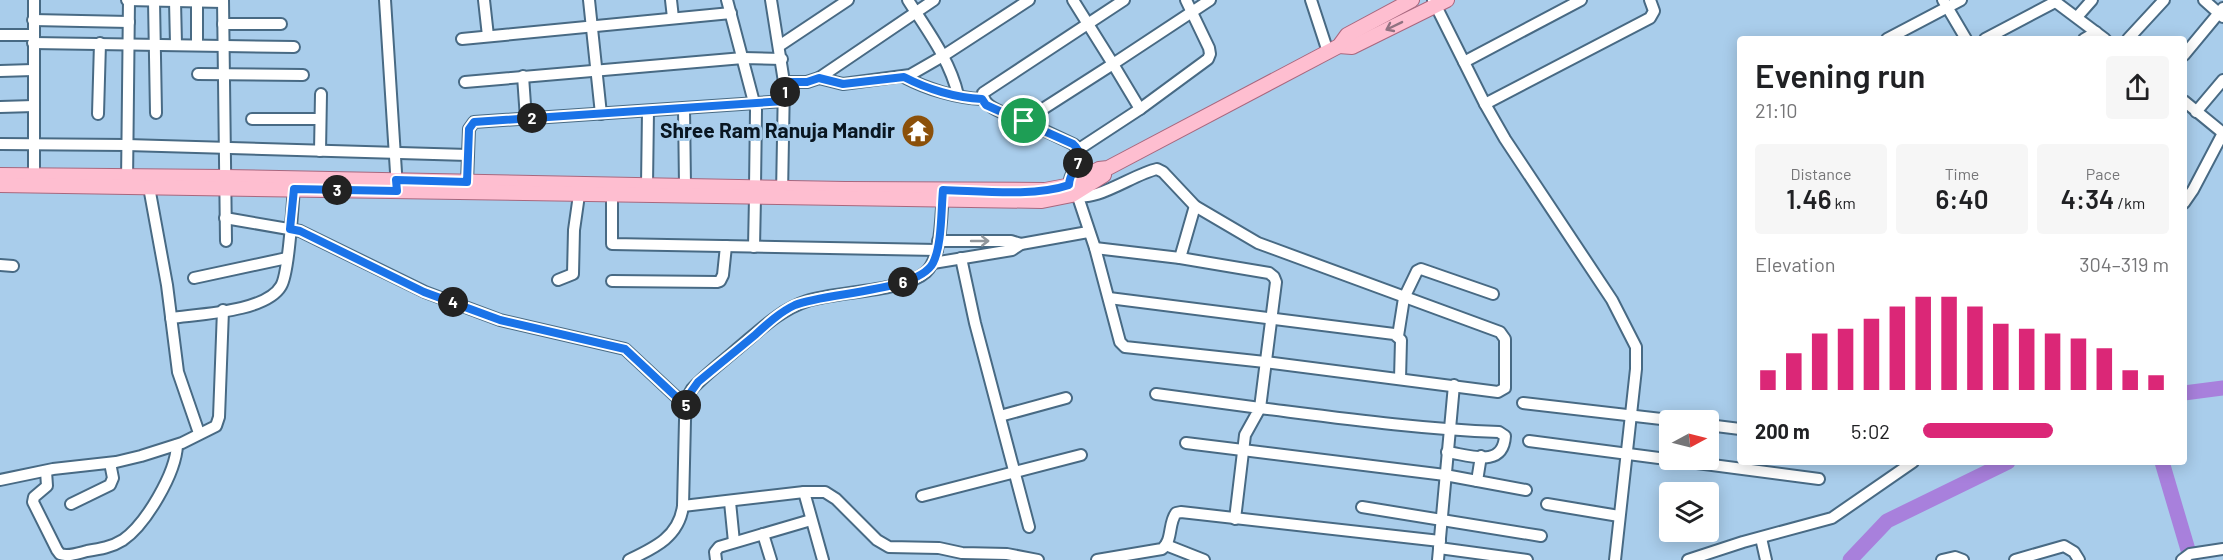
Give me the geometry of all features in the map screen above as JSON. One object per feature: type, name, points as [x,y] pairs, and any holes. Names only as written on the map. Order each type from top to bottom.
[{"type":"main road","points":[[0,185],[127,181],[544,189],[647,185],[782,193],[943,195],[1054,200],[1103,177],[1108,168],[1333,49],[1347,35],[1412,0]]},
{"type":"main road","points":[[1333,49],[1352,47],[1438,2]]},
{"type":"main road","points":[[0,175],[127,181],[149,187],[224,182],[294,189],[467,182],[544,189],[579,195],[755,192]]},
{"type":"street","points":[[34,0],[34,175]]},
{"type":"street","points":[[127,181],[128,0],[223,1],[226,241]]},
{"type":"street","points":[[385,0],[396,186]]},
{"type":"street","points":[[484,0],[488,36]]},
{"type":"street","points":[[589,0],[601,114]]},
{"type":"street","points":[[671,0],[673,18]]},
{"type":"street","points":[[727,0],[756,118],[754,246]]},
{"type":"street","points":[[771,0],[784,82],[782,193]]},
{"type":"street","points":[[779,46],[848,0]]},
{"type":"street","points":[[908,0],[943,56],[954,78],[958,95]]},
{"type":"street","points":[[784,82],[807,82],[819,78],[934,0]]},
{"type":"street","points":[[819,78],[843,84],[904,77],[943,56],[1029,0]]},
{"type":"street","points":[[1073,0],[1140,109]]},
{"type":"street","points":[[1079,149],[1073,144],[986,105],[982,99],[982,93],[1124,0]]},
{"type":"street","points":[[1079,149],[1140,109],[1208,59],[1209,48],[1186,0]]},
{"type":"street","points":[[1024,121],[1210,0]]},
{"type":"street","points":[[1311,0],[1333,49]]},
{"type":"street","points":[[1464,62],[1581,0]]},
{"type":"street","points":[[1485,105],[1650,18],[1654,11],[1650,0]]},
{"type":"street","points":[[1892,36],[1946,4],[1961,0]]},
{"type":"street","points":[[2077,17],[2092,0]]},
{"type":"street","points":[[2131,36],[2164,0]]},
{"type":"street","points":[[2187,52],[2222,13],[2204,0]]},
{"type":"street","points":[[154,1],[156,113]]},
{"type":"street","points":[[175,1],[176,44]]},
{"type":"street","points":[[197,1],[197,45]]},
{"type":"street","points":[[1990,36],[2054,1],[2100,36]]},
{"type":"street","points":[[1438,2],[1485,105],[1612,300],[1636,347],[1636,369],[1615,560]]},
{"type":"street","points":[[1946,4],[1964,36]]},
{"type":"street","points":[[462,39],[731,13]]},
{"type":"street","points":[[33,20],[129,22]]},
{"type":"street","points":[[223,24],[281,24]]},
{"type":"street","points":[[0,35],[100,43],[294,47]]},
{"type":"street","points":[[98,114],[100,43]]},
{"type":"street","points":[[465,82],[743,58],[782,59]]},
{"type":"street","points":[[0,71],[33,70]]},
{"type":"street","points":[[198,74],[303,75]]},
{"type":"street","points":[[524,76],[526,119]]},
{"type":"street","points":[[904,77],[919,85],[982,99]]},
{"type":"street","points":[[2196,112],[2223,80]]},
{"type":"street","points":[[320,151],[321,94]]},
{"type":"street","points":[[467,182],[471,124],[785,101]]},
{"type":"street","points":[[2187,104],[2223,133],[2187,199]]},
{"type":"street","points":[[0,107],[34,106]]},
{"type":"street","points":[[684,108],[685,186]]},
{"type":"street","points":[[647,185],[648,111]]},
{"type":"street","points":[[252,119],[320,119]]},
{"type":"street","points":[[0,144],[224,147],[468,155]]},
{"type":"street","points":[[1073,192],[1100,192],[1157,169],[1195,206],[1258,243],[1503,336],[1505,384],[1503,391],[1125,347],[1120,342],[1095,248],[1073,192],[1071,174],[1079,161],[1079,149]]},
{"type":"street","points":[[149,187],[167,285],[178,372],[199,433]]},
{"type":"street","points":[[171,318],[254,304],[272,296],[282,284],[294,189]]},
{"type":"street","points":[[558,280],[573,274],[573,230],[579,195]]},
{"type":"street","points":[[612,195],[612,244],[938,246],[1011,241],[1021,244]]},
{"type":"street","points":[[629,560],[652,555],[676,528],[683,506],[686,406],[688,396],[698,382],[787,309],[810,300],[882,288],[919,277],[927,271],[933,263],[938,246],[943,195]]},
{"type":"street","points":[[1180,258],[1195,206]]},
{"type":"street","points":[[225,218],[300,231],[424,292],[500,320],[625,349],[686,406]]},
{"type":"street","points":[[933,263],[1012,250],[1021,244],[1088,232]]},
{"type":"street","points":[[612,281],[717,282],[723,275],[726,246]]},
{"type":"street","points":[[1095,248],[1180,258],[1269,273],[1274,277],[1276,282],[1260,408],[1247,429],[1235,519]]},
{"type":"street","points":[[194,278],[287,258]]},
{"type":"street","points":[[962,258],[975,323],[1029,527]]},
{"type":"street","points":[[0,265],[13,266]]},
{"type":"street","points":[[1400,379],[1401,340],[1398,336],[1404,298],[1418,271],[1421,269],[1493,294]]},
{"type":"street","points":[[1109,298],[1398,336]]},
{"type":"street","points":[[0,480],[46,471],[110,463],[177,445],[216,426],[219,417],[223,310]]},
{"type":"street","points":[[1438,560],[1454,385]]},
{"type":"street","points":[[1156,394],[1449,430],[1503,433],[1505,441],[1500,453],[1492,457],[1447,452]]},
{"type":"street","points":[[1000,416],[1066,398]]},
{"type":"street","points":[[1523,403],[1659,419]]},
{"type":"street","points":[[1719,426],[1737,429]]},
{"type":"street","points":[[1529,441],[1819,479]]},
{"type":"street","points":[[1186,443],[1445,475],[1526,490]]},
{"type":"street","points":[[46,471],[47,486],[34,497],[33,502],[60,554],[68,555],[109,547],[130,535],[162,493],[175,462],[177,445]]},
{"type":"street","points":[[922,496],[1081,455]]},
{"type":"street","points":[[1477,481],[1480,456]]},
{"type":"street","points":[[71,504],[110,484],[113,478],[110,463]]},
{"type":"street","points":[[1688,560],[1838,516],[1910,465]]},
{"type":"street","points":[[683,506],[816,491],[830,494],[877,540],[889,548],[939,548],[968,554],[1007,554],[1038,560]]},
{"type":"street","points":[[804,492],[823,560]]},
{"type":"street","points":[[730,502],[734,542]]},
{"type":"street","points":[[1547,504],[1619,516]]},
{"type":"street","points":[[1362,507],[1541,536]]},
{"type":"street","points":[[1166,545],[1172,518],[1176,513],[1440,544],[1527,560]]},
{"type":"street","points":[[716,560],[716,549],[811,520]]},
{"type":"street","points":[[763,534],[771,560]]},
{"type":"street","points":[[1761,538],[1766,560]]},
{"type":"street","points":[[1097,560],[1156,550],[1166,545],[1204,560]]},
{"type":"street","points":[[2015,560],[2064,546],[2074,552],[2079,560]]},
{"type":"street","points":[[2182,560],[2190,554],[2223,549]]},
{"type":"street","points":[[1942,560],[1955,557],[1962,560]]},
{"type":"waterway","points":[[2187,393],[2223,388]]},
{"type":"waterway","points":[[1850,560],[1887,521],[2002,465]]},
{"type":"waterway","points":[[2163,465],[2191,560]]},
{"type":"place","name":"Shree Ram Ranuja Mandir","points":[[918,131]]},
{"type":"route","points":[[904,77],[919,85],[966,98],[982,99],[986,105],[1024,121],[1079,149],[1079,161],[1071,174],[1069,185],[1034,191],[943,190],[937,250],[933,263],[927,271],[919,277],[882,288],[823,297],[787,309],[698,382],[688,396],[686,406],[625,349],[500,320],[424,292],[300,231],[290,229],[294,189],[397,191],[396,180],[467,182],[469,129],[474,122],[785,101],[784,82],[807,82],[819,78],[843,84],[904,77]]}]
